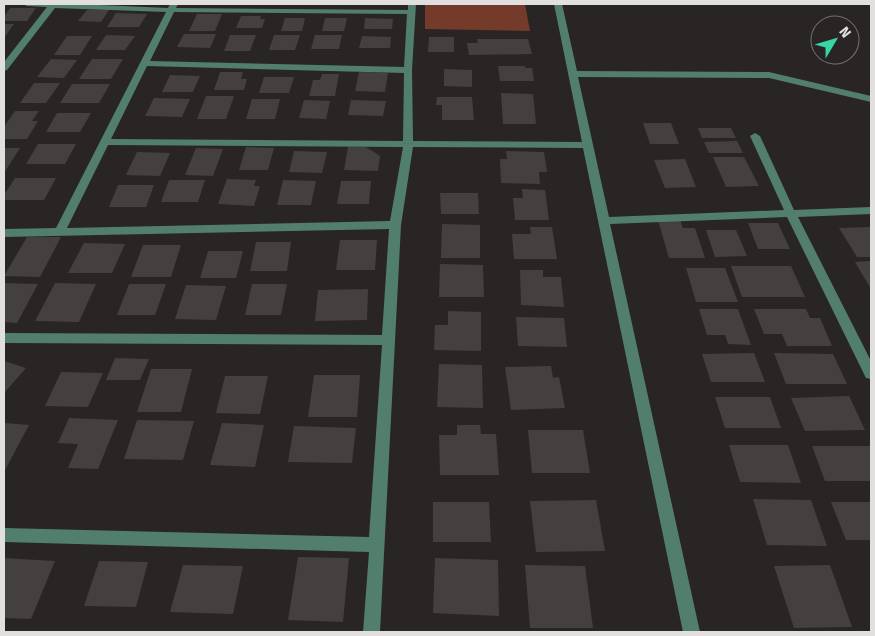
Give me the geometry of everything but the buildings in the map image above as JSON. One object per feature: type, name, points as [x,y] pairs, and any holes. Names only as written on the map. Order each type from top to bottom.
[{"type":"street","points":[[28,4],[52,6],[412,8],[408,70],[408,145],[395,225],[372,632]]},
{"type":"street","points":[[558,4],[691,632]]},
{"type":"street","points":[[4,68],[52,6]]},
{"type":"street","points":[[59,234],[172,7]]},
{"type":"street","points":[[143,63],[408,70]]},
{"type":"street","points":[[573,74],[770,74],[871,99]]},
{"type":"street","points":[[755,136],[790,214],[871,374]]},
{"type":"street","points":[[105,142],[588,145]]},
{"type":"street","points":[[604,221],[871,210]]},
{"type":"street","points":[[4,233],[59,234],[395,225]]},
{"type":"street","points":[[4,338],[388,340]]},
{"type":"street","points":[[857,344],[871,343]]},
{"type":"street","points":[[4,535],[376,545]]},
{"type":"shaded area","points":[[425,4],[525,4],[530,31],[425,29]]}]
